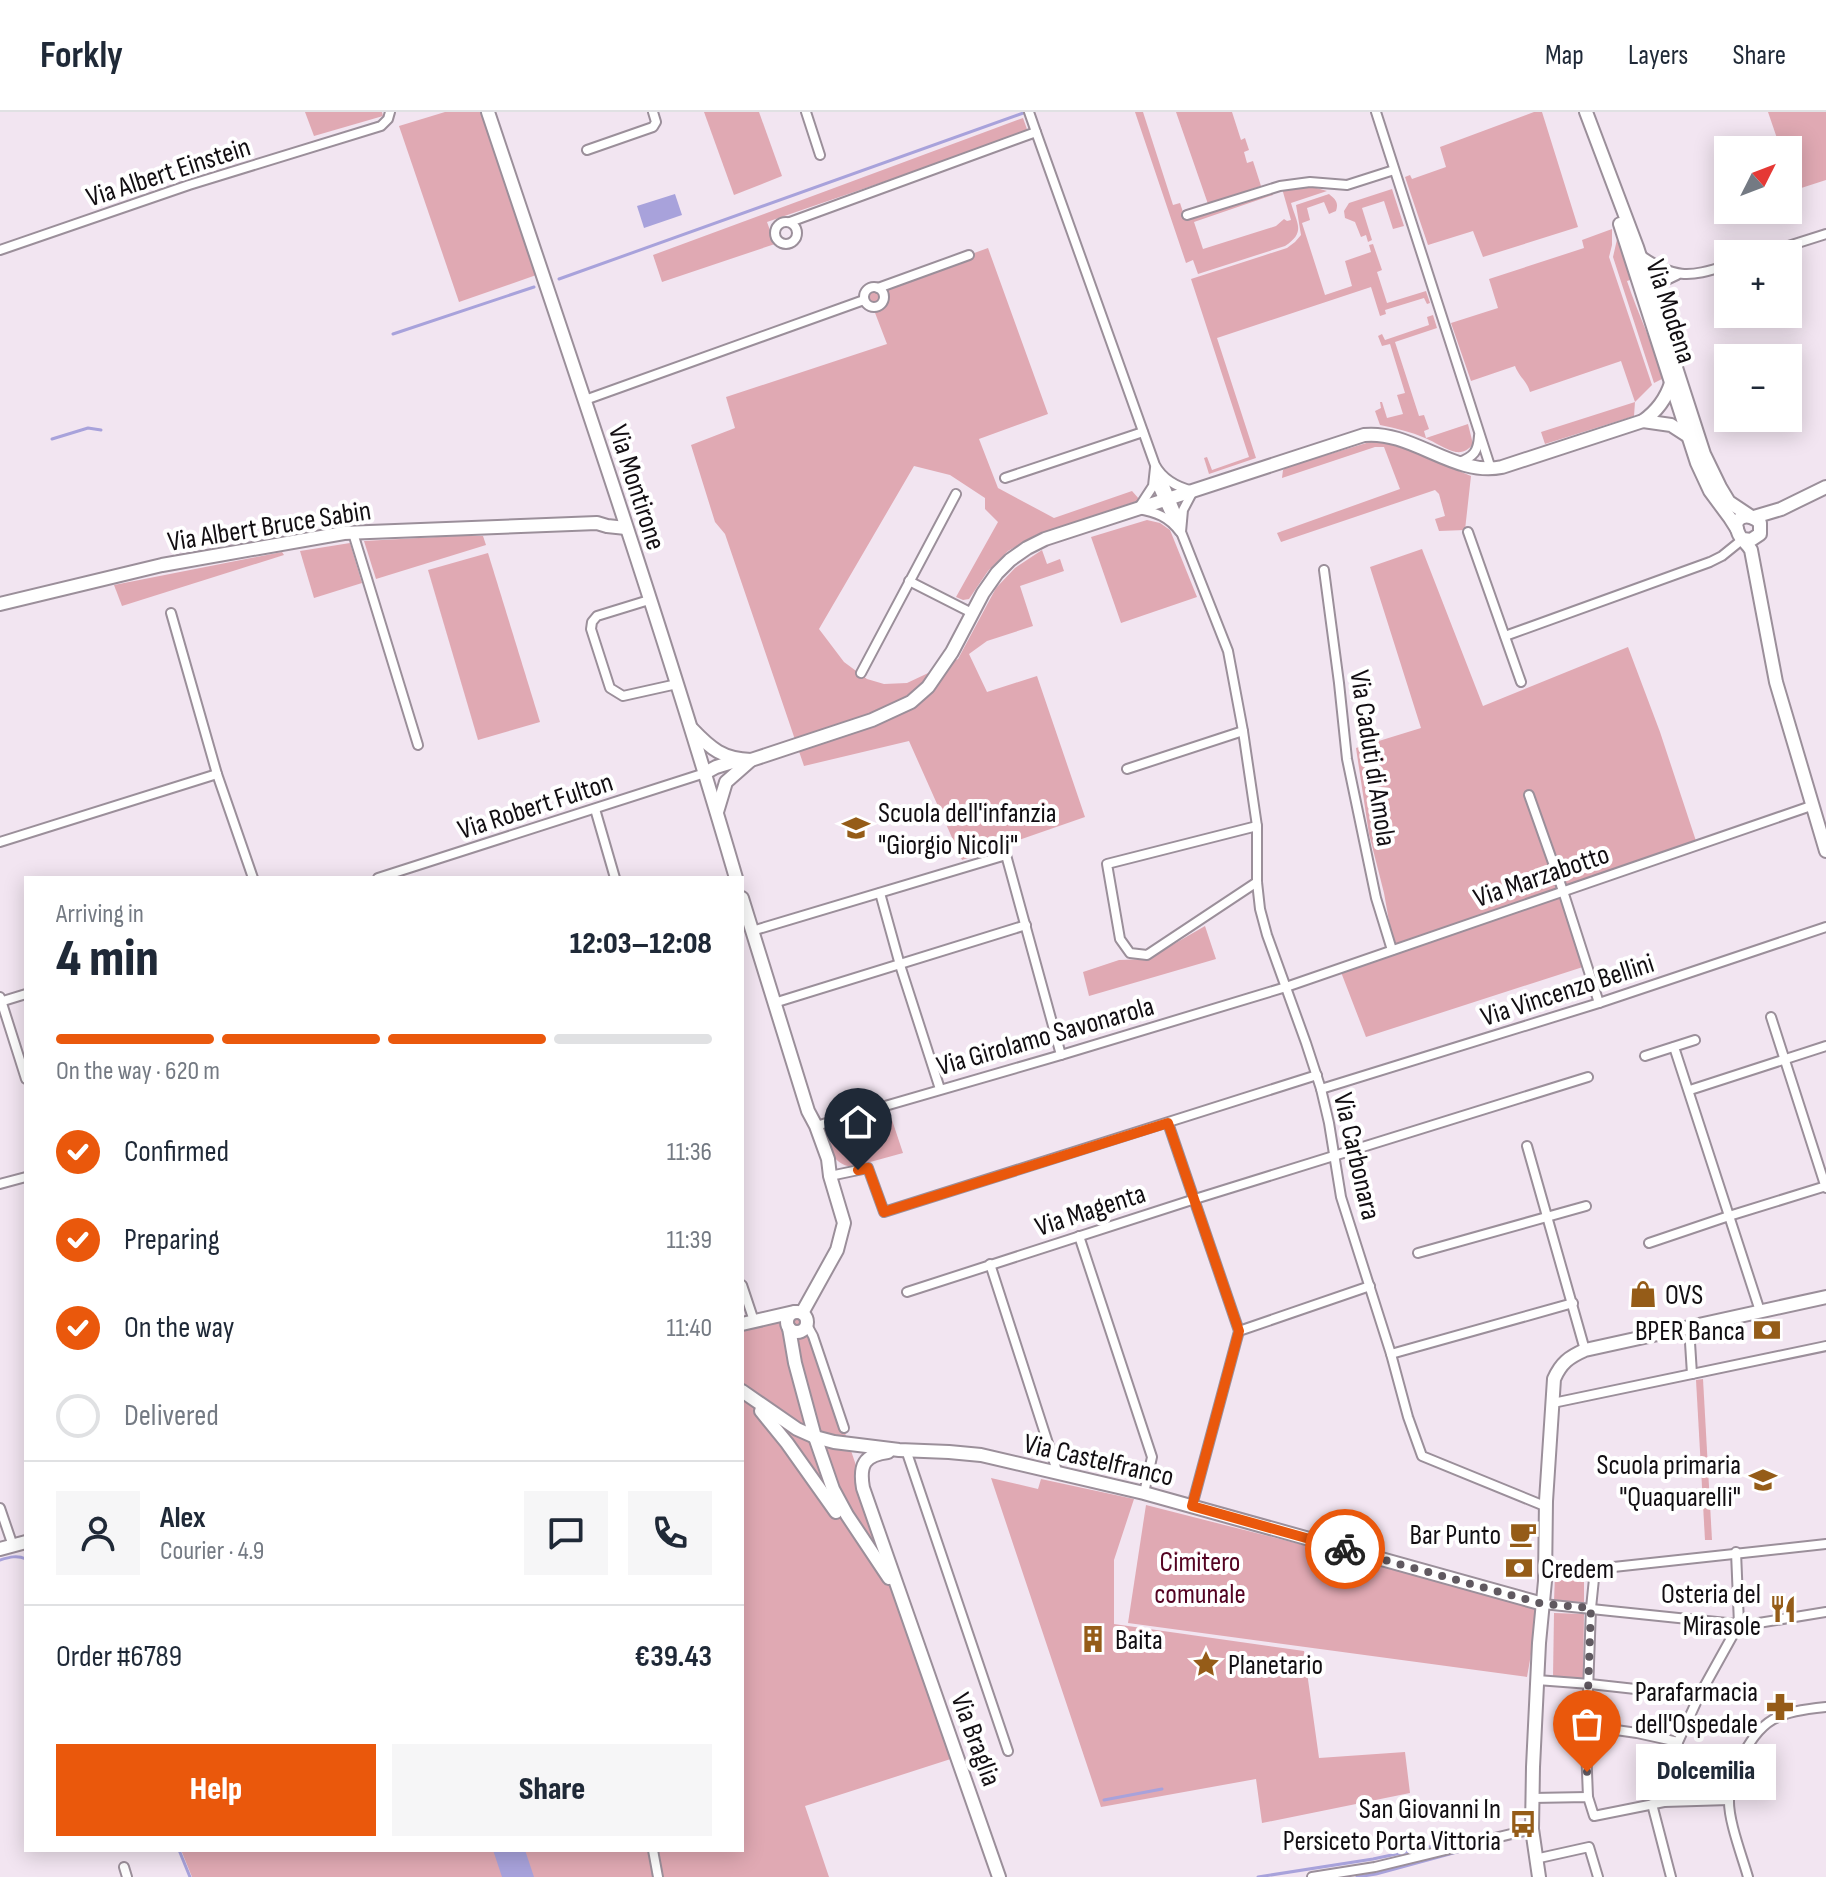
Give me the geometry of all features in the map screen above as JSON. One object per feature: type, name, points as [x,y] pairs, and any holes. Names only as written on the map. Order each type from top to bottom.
[{"type":"street","name":"Via Albert Einstein","points":[[0,250],[189,185],[381,126],[390,112]]},
{"type":"street","name":"Via Montirone","points":[[488,112],[677,684],[735,876]]},
{"type":"street","points":[[587,150],[653,127],[656,122],[653,112]]},
{"type":"street","points":[[806,112],[820,155]]},
{"type":"street","points":[[1387,112],[1376,114],[1495,469]]},
{"type":"street","name":"Via Modena","points":[[1586,112],[1650,288],[1697,463],[1710,491],[1751,550],[1776,682],[1826,851]]},
{"type":"street","points":[[1005,478],[1143,432],[1030,116]]},
{"type":"street","points":[[790,222],[1036,132]]},
{"type":"street","name":"Via Modena","points":[[1597,144],[1632,266],[1671,383],[1712,472],[1728,499],[1757,515]]},
{"type":"street","points":[[1187,215],[1280,186],[1310,182],[1347,185],[1394,170]]},
{"type":"street","points":[[1802,242],[1826,234]]},
{"type":"street","points":[[1639,254],[1677,275]]},
{"type":"street","points":[[864,300],[867,289],[878,288],[969,255]]},
{"type":"street","points":[[1650,288],[1677,275],[1714,270]]},
{"type":"street","points":[[864,300],[871,307],[880,305],[884,296],[878,288]]},
{"type":"street","points":[[585,400],[864,300]]},
{"type":"street","points":[[1656,418],[1671,383]]},
{"type":"street","points":[[705,773],[726,763],[745,763],[872,720],[911,702],[928,687],[952,652],[997,573],[1010,560],[1045,539],[1364,435],[1378,434],[1398,439],[1459,462],[1495,469],[1684,407]]},
{"type":"street","points":[[1656,418],[1688,436]]},
{"type":"street","points":[[1459,462],[1478,450],[1480,431]]},
{"type":"street","name":"Via Carbonara","points":[[1143,432],[1166,499],[1228,651],[1257,826],[1260,909],[1317,1075],[1329,1123],[1341,1197],[1422,1456],[1547,1507]]},
{"type":"street","points":[[1138,509],[1158,478],[1193,491]]},
{"type":"street","points":[[1781,509],[1751,540],[1740,534],[1737,525],[1742,518],[1781,509],[1826,487]]},
{"type":"street","points":[[1138,509],[1162,515],[1178,526],[1193,491]]},
{"type":"street","points":[[861,673],[956,494]]},
{"type":"street","points":[[597,523],[606,513],[620,508]]},
{"type":"street","points":[[1757,515],[1760,523],[1757,557],[1759,592]]},
{"type":"street","name":"Via Albert Bruce Sabin","points":[[0,604],[162,565],[353,533],[597,523],[626,528]]},
{"type":"street","points":[[1468,532],[1521,682]]},
{"type":"street","points":[[353,533],[418,745]]},
{"type":"street","points":[[1505,636],[1710,562],[1722,556],[1740,534]]},
{"type":"street","name":"Via Caduti di Amola","points":[[1324,570],[1347,759],[1376,898],[1392,950]]},
{"type":"street","points":[[909,581],[972,613]]},
{"type":"street","points":[[649,600],[597,616],[592,622],[591,629],[610,688],[623,696],[677,684]]},
{"type":"street","points":[[171,613],[217,774],[252,876]]},
{"type":"street","points":[[690,728],[711,749],[745,763]]},
{"type":"street","points":[[1127,769],[1243,731]]},
{"type":"street","points":[[717,812],[726,782],[745,763]]},
{"type":"street","name":"Via Robert Fulton","points":[[384,876],[705,773]]},
{"type":"street","points":[[0,842],[217,774]]},
{"type":"street","points":[[1529,795],[1599,1003]]},
{"type":"street","name":"Via Marzabotto","points":[[1286,987],[1811,806]]},
{"type":"street","points":[[595,809],[614,876]]},
{"type":"street","points":[[1257,826],[1107,864],[1120,939],[1130,953],[1147,955],[1257,882]]},
{"type":"street","points":[[752,931],[1006,855],[1061,1055]]},
{"type":"street","points":[[880,893],[940,1089]]},
{"type":"street","points":[[744,905],[808,1111],[828,1159],[844,1223],[837,1250],[799,1322],[801,1385],[815,1437]]},
{"type":"street","points":[[774,1003],[1026,925]]},
{"type":"street","name":"Via Vincenzo Bellini","points":[[1321,1089],[1599,1003],[1826,927]]},
{"type":"street","name":"Via Girolamo Savonarola","points":[[816,1126],[1286,987]]},
{"type":"street","points":[[24,994],[1,1000],[24,1073]]},
{"type":"street","points":[[1649,1243],[1826,1187],[1771,1017]]},
{"type":"street","points":[[1645,1056],[1695,1040]]},
{"type":"street","points":[[1690,1090],[1826,1046]]},
{"type":"street","points":[[1674,1047],[1760,1311]]},
{"type":"street","points":[[830,1176],[868,1168],[884,1212],[1317,1075]]},
{"type":"street","name":"Via Magenta","points":[[907,1292],[1588,1077]]},
{"type":"street","points":[[1168,1123],[1239,1331],[1192,1506]]},
{"type":"street","points":[[1527,1146],[1585,1350]]},
{"type":"street","points":[[0,1184],[24,1178]]},
{"type":"street","points":[[1418,1253],[1586,1206]]},
{"type":"street","points":[[1079,1236],[1152,1457],[1144,1493]]},
{"type":"street","points":[[990,1264],[1058,1474]]},
{"type":"street","points":[[1239,1331],[1370,1286]]},
{"type":"street","points":[[744,1297],[748,1322],[799,1322],[813,1336],[844,1428]]},
{"type":"street","points":[[1539,1877],[1532,1829],[1532,1798],[1554,1379],[1559,1367],[1568,1358],[1585,1350],[1826,1297]]},
{"type":"street","points":[[1391,1354],[1573,1303]]},
{"type":"street","points":[[1689,1327],[1692,1374]]},
{"type":"street","points":[[1553,1403],[1826,1346]]},
{"type":"street","name":"Via Castelfranco","points":[[744,1393],[815,1437],[902,1450],[981,1455],[1144,1493],[1543,1604]]},
{"type":"street","name":"Via Castelfranco","points":[[744,1394],[777,1429],[812,1475],[908,1617]]},
{"type":"street","name":"Via Braglia","points":[[815,1437],[839,1503],[889,1578],[908,1617]]},
{"type":"street","points":[[902,1450],[1008,1751]]},
{"type":"street","name":"Via Braglia","points":[[902,1450],[877,1453],[867,1459],[860,1473],[863,1488],[999,1877]]},
{"type":"street","points":[[0,1508],[6,1548]]},
{"type":"street","points":[[1729,1800],[1664,1802],[1594,1816],[1588,1797],[1586,1747],[1595,1569],[1826,1544]]},
{"type":"street","points":[[1664,1802],[1678,1742],[1699,1696],[1739,1624],[1736,1552]]},
{"type":"street","points":[[1543,1604],[1746,1625],[1826,1612]]},
{"type":"street","points":[[1537,1680],[1699,1696]]},
{"type":"street","points":[[1748,1877],[1729,1800],[1733,1777],[1753,1737],[1769,1721],[1794,1710],[1826,1707]]},
{"type":"street","points":[[1588,1726],[1678,1742]]},
{"type":"street","points":[[1532,1798],[1588,1797]]},
{"type":"street","points":[[1652,1804],[1671,1877]]},
{"type":"street","points":[[1312,1877],[1375,1867],[1532,1829]]},
{"type":"street","points":[[1535,1859],[1589,1847],[1598,1877]]},
{"type":"street","points":[[653,1852],[658,1877]]},
{"type":"green space","points":[[305,112],[382,112],[383,116],[314,136]]},
{"type":"green space","points":[[445,112],[488,112],[542,273],[459,302],[399,126]]},
{"type":"green space","points":[[704,112],[759,112],[782,176],[734,195]]},
{"type":"green space","points":[[1135,112],[1143,112],[1173,205],[1180,203],[1185,218],[1192,219],[1272,192],[1273,195],[1194,222],[1203,249],[1276,226],[1284,219],[1291,220],[1283,190],[1313,187],[1327,191],[1291,203],[1298,232],[1285,246],[1198,274],[1193,260],[1186,263]]},
{"type":"green space","points":[[1176,112],[1232,112],[1241,140],[1245,138],[1249,150],[1244,152],[1247,163],[1253,161],[1261,186],[1208,204]]},
{"type":"green space","points":[[1534,112],[1542,112],[1578,227],[1483,257],[1473,231],[1428,245],[1405,177],[1410,175],[1412,179],[1446,167],[1440,147]]},
{"type":"green space","points":[[1768,112],[1826,112],[1826,180],[1802,188],[1802,136],[1776,136]]},
{"type":"green space","points":[[1023,118],[1028,132],[767,222],[775,244],[662,282],[653,255]]},
{"type":"green space","points":[[1392,189],[1404,226],[1393,229],[1384,201],[1362,208],[1372,240],[1368,242],[1366,235],[1361,237],[1355,222],[1345,218],[1344,211],[1349,203]]},
{"type":"green space","points":[[1329,194],[1336,201],[1336,211],[1329,214],[1324,202],[1307,208],[1310,220],[1302,223],[1325,295],[1352,286],[1345,261],[1371,252],[1369,245],[1373,244],[1382,270],[1377,272],[1387,303],[1426,291],[1430,303],[1427,304],[1424,298],[1385,310],[1386,314],[1380,316],[1371,287],[1217,338],[1256,458],[1209,474],[1204,458],[1207,457],[1212,470],[1249,457],[1191,279],[1287,248],[1301,235],[1296,205]]},
{"type":"green space","points":[[1612,229],[1609,257],[1652,385],[1635,402],[1621,361],[1530,392],[1515,366],[1471,381],[1451,323],[1498,308],[1489,279],[1584,248],[1582,240]]},
{"type":"green space","points":[[1618,235],[1633,279],[1627,281],[1664,378],[1654,383],[1613,257]]},
{"type":"green space","points":[[988,248],[1048,414],[979,439],[998,488],[1054,518],[1132,491],[1140,500],[1036,535],[1008,551],[988,571],[969,599],[963,600],[956,597],[998,522],[985,509],[985,498],[950,475],[914,466],[819,629],[844,662],[867,679],[884,684],[907,683],[958,659],[996,588],[1015,568],[1042,550],[1047,564],[1060,559],[1064,571],[1020,586],[1033,626],[987,641],[969,654],[987,692],[1037,676],[1085,817],[962,860],[909,741],[804,766],[725,534],[715,522],[691,445],[735,428],[726,397],[887,344],[867,292]]},
{"type":"green space","points":[[1433,315],[1437,328],[1395,342],[1419,416],[1424,415],[1429,429],[1424,431],[1426,438],[1468,424],[1473,444],[1461,452],[1409,432],[1380,425],[1375,411],[1381,408],[1382,402],[1387,418],[1403,414],[1397,395],[1405,393],[1390,344],[1382,346],[1378,336],[1382,334],[1385,340],[1429,325],[1427,317]]},
{"type":"green space","points":[[1635,402],[1634,416],[1545,444],[1541,432]]},
{"type":"green space","points":[[1373,441],[1411,451],[1471,476],[1465,530],[1439,531],[1435,519],[1445,516],[1435,490],[1281,542],[1277,533],[1400,489],[1384,447],[1375,447],[1282,478],[1283,470],[1287,467]]},
{"type":"green space","points":[[1147,520],[1160,523],[1170,530],[1197,597],[1121,623],[1091,537]]},
{"type":"green space","points":[[483,536],[486,545],[376,579],[364,541]]},
{"type":"green space","points":[[350,543],[362,583],[314,598],[300,551]]},
{"type":"green space","points":[[1422,549],[1483,706],[1628,647],[1698,847],[1561,894],[1586,966],[1366,1037],[1339,967],[1394,949],[1369,834],[1356,748],[1421,728],[1370,567]]},
{"type":"green space","points":[[282,552],[284,555],[122,606],[114,585]]},
{"type":"green space","points":[[488,553],[540,722],[478,740],[428,570]]},
{"type":"green space","points":[[1205,926],[1216,959],[1089,996],[1083,972],[1119,960],[1148,959]]},
{"type":"green space","points":[[889,1111],[903,1153],[852,1167],[835,1158],[830,1141],[836,1128]]},
{"type":"green space","points":[[801,1304],[960,1756],[805,1806],[829,1877],[192,1877],[182,1852],[744,1852],[744,1322]]},
{"type":"green space","points":[[1703,1379],[1712,1540],[1705,1540],[1696,1380]]},
{"type":"green space","points":[[991,1478],[1038,1489],[1041,1479],[1134,1499],[1114,1560],[1114,1624],[1304,1651],[1319,1758],[1405,1752],[1410,1793],[1262,1823],[1256,1779],[1101,1807]]},
{"type":"green space","name":"Cimitero comunale","points":[[1146,1505],[1539,1608],[1527,1677],[1128,1623]]},
{"type":"green space","points":[[1555,1575],[1584,1575],[1584,1602],[1554,1601]]},
{"type":"green space","points":[[1554,1613],[1584,1614],[1583,1678],[1553,1678]]},
{"type":"shaded area","points":[[675,194],[682,215],[644,228],[637,206]]},
{"type":"shaded area","points":[[494,1852],[526,1852],[534,1877],[502,1877]]},
{"type":"waterway","points":[[559,279],[1026,112]]},
{"type":"waterway","points":[[393,334],[534,287]]},
{"type":"waterway","points":[[52,439],[88,428],[101,430]]},
{"type":"waterway","points":[[0,1560],[24,1558]]},
{"type":"waterway","points":[[1104,1800],[1162,1789]]},
{"type":"waterway","points":[[1258,1877],[1373,1859],[1476,1837]]},
{"type":"waterway","points":[[1357,1877],[1479,1846]]},
{"type":"waterway","points":[[180,1852],[190,1877]]},
{"type":"way so far","points":[[1345,1549],[1543,1604],[1591,1608],[1587,1772]]},
{"type":"place","name":"Scuola dell'infanzia \"Giorgio Nicoli\"","points":[[856,828]]},
{"type":"place","name":"OVS","points":[[1643,1294]]},
{"type":"place","name":"BPER Banca","points":[[1767,1330]]},
{"type":"place","name":"Scuola primaria \"Quaquarelli\"","points":[[1763,1480]]},
{"type":"place","name":"Bar Punto","points":[[1523,1534]]},
{"type":"place","name":"Credem","points":[[1519,1568]]},
{"type":"place","name":"Osteria del Mirasole","points":[[1783,1609]]},
{"type":"place","name":"Baita","points":[[1093,1639]]},
{"type":"place","name":"Planetario","points":[[1206,1664]]},
{"type":"place","name":"Parafarmacia dell'Ospedale","points":[[1780,1707]]},
{"type":"place","name":"Dolcemilia","points":[[1587,1772]]},
{"type":"place","name":"San Giovanni In Persiceto Porta Vittoria","points":[[1523,1824]]},
{"type":"route","points":[[858,1170],[868,1168],[884,1212],[1168,1123],[1239,1331],[1192,1506],[1345,1549]]}]
